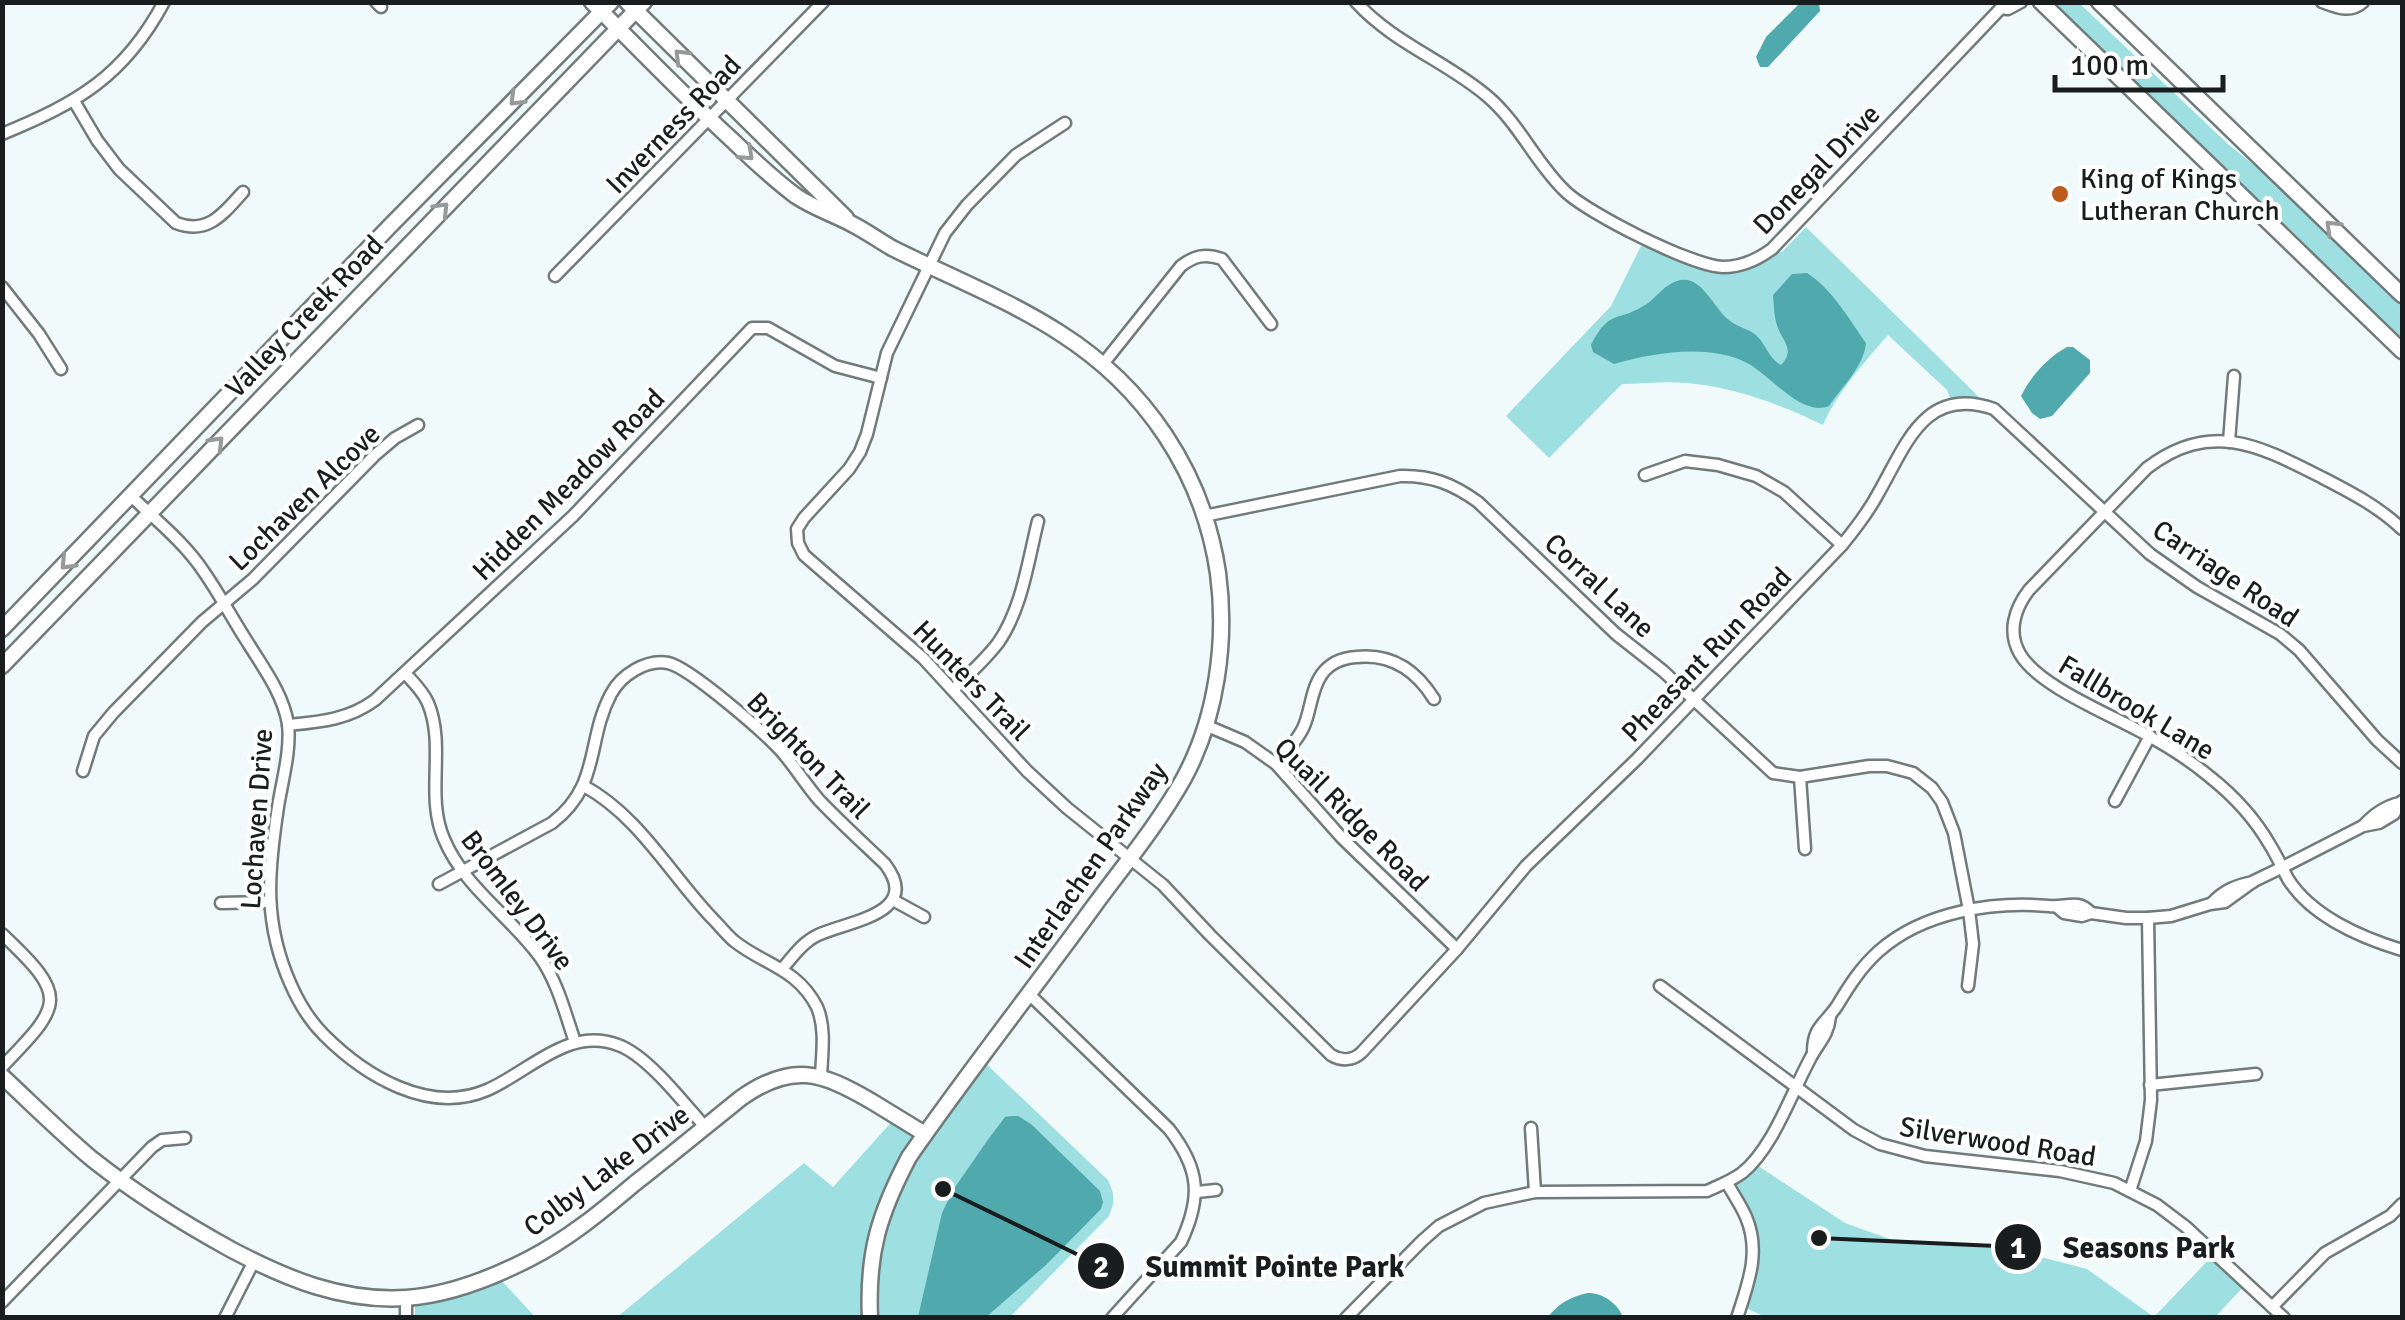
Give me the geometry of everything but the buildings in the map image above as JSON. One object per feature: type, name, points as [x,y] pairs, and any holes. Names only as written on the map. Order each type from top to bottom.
[{"type":"street","points":[[2,134],[74,101],[110,75],[148,30],[164,2]]},
{"type":"street","name":"Inverness Road","points":[[555,276],[824,2]]},
{"type":"street","name":"Donegal Drive","points":[[1356,2],[1399,40],[1489,97],[1558,184],[1584,207],[1694,260],[1718,267],[1744,264],[1772,249],[2001,5],[2008,10],[2021,2]]},
{"type":"street","points":[[2095,2],[2402,295]]},
{"type":"street","points":[[2322,2],[2344,10],[2364,2]]},
{"type":"street","points":[[2040,3],[2402,351]]},
{"type":"street","name":"Interlachen Parkway","points":[[635,5],[850,222]]},
{"type":"street","name":"Valley Creek Road","points":[[2,666],[618,28],[635,5]]},
{"type":"street","name":"Interlachen Parkway","points":[[601,6],[709,119],[796,195],[1056,330],[1103,364],[1165,432],[1190,477],[1214,551],[1222,620],[1220,650],[1197,752],[1185,777],[1130,858],[909,1158],[882,1213],[873,1246],[870,1318]]},
{"type":"street","name":"Valley Creek Road","points":[[2,630],[601,6]]},
{"type":"street","points":[[74,101],[119,169],[176,223],[186,227],[211,224],[242,192]]},
{"type":"street","name":"Hunters Trail","points":[[1065,123],[1016,155],[967,205],[946,233],[896,334],[860,452],[804,518],[797,529],[798,544],[804,555],[923,658],[1027,771],[1163,885],[1331,1054],[1343,1060]]},
{"type":"street","points":[[1103,364],[1180,266],[1201,255],[1222,259],[1271,324]]},
{"type":"street","points":[[2,288],[61,369]]},
{"type":"street","name":"Hidden Meadow Road","points":[[288,725],[328,721],[362,710],[573,516],[752,328],[768,328],[834,366],[881,378]]},
{"type":"street","points":[[2234,376],[2229,442],[2252,444],[2276,454],[2364,499],[2402,529]]},
{"type":"street","name":"Pheasant Run Road","points":[[1343,1060],[1358,1056],[1457,949],[1526,866],[1637,759],[1842,545],[1870,509],[1916,426],[1958,404],[1990,408],[2103,512]]},
{"type":"street","name":"Lochaven Alcove","points":[[83,771],[94,736],[113,713],[375,455],[418,425]]},
{"type":"street","name":"Fallbrook Lane","points":[[2229,442],[2188,446],[2163,456],[2147,468],[2022,599],[2013,629],[2015,643],[2020,655],[2040,676],[2150,736],[2229,793],[2250,816],[2304,898],[2362,936],[2402,950]]},
{"type":"street","points":[[1645,475],[1685,461],[1718,464],[1756,476],[1784,492],[1842,545]]},
{"type":"street","name":"Corral Lane","points":[[1204,516],[1400,476],[1438,479],[1478,502],[1616,634],[1694,699],[1764,767],[1773,774],[1800,777]]},
{"type":"street","name":"Lochaven Drive","points":[[131,496],[189,552],[204,572],[284,707],[288,749],[270,856],[268,902],[283,966],[305,1011],[320,1031],[357,1064],[409,1091],[442,1098],[490,1089],[574,1042]]},
{"type":"street","name":"Carriage Road","points":[[2103,512],[2172,570],[2300,650],[2377,740],[2402,763]]},
{"type":"street","points":[[953,690],[996,646],[1008,627],[1038,521]]},
{"type":"street","name":"Brighton Trail","points":[[439,884],[565,813],[584,786],[605,708],[616,686],[626,674],[668,657],[782,751],[818,798],[894,876],[892,900]]},
{"type":"street","points":[[1276,764],[1302,731],[1322,674],[1345,658],[1381,657],[1399,663],[1414,674],[1434,700]]},
{"type":"street","name":"Bromley Drive","points":[[405,673],[429,704],[441,834],[462,872],[539,956],[559,992],[574,1042]]},
{"type":"street","name":"Quail Ridge Road","points":[[1205,725],[1245,742],[1276,764],[1342,838],[1457,949]]},
{"type":"street","points":[[2115,802],[2150,736]]},
{"type":"street","points":[[1806,849],[1800,777],[1887,766],[1913,773],[1932,788],[1954,833],[1969,910],[1973,944],[1968,986]]},
{"type":"street","points":[[584,786],[624,813],[734,940],[783,968],[804,987],[818,1010],[821,1076],[925,1134]]},
{"type":"street","points":[[1351,1316],[1440,1226],[1484,1203],[1534,1192],[1707,1191],[1742,1173],[1756,1157],[1822,1042],[1830,1017],[1863,967],[1894,938],[1937,918],[2011,905],[2057,907],[2066,903],[2084,906],[2091,913],[2126,918],[2171,916],[2210,904],[2220,894],[2283,867],[2363,826],[2389,805],[2402,802]]},
{"type":"street","points":[[783,968],[818,934],[873,916],[892,900],[924,916]]},
{"type":"street","points":[[221,903],[268,902]]},
{"type":"street","points":[[2130,1191],[2146,1141],[2150,1085],[2148,918]]},
{"type":"street","points":[[2,934],[41,972],[51,1003],[39,1028],[2,1067]]},
{"type":"street","name":"Silverwood Road","points":[[1660,986],[1854,1130],[1880,1144],[1926,1156],[2060,1171],[2114,1183],[2130,1191],[2186,1228],[2284,1318]]},
{"type":"street","points":[[1029,994],[1169,1129],[1185,1152],[1197,1192],[1182,1242],[1112,1318]]},
{"type":"street","points":[[574,1042],[604,1041],[634,1052],[705,1127]]},
{"type":"street","points":[[2150,1085],[2256,1074]]},
{"type":"street","name":"Colby Lake Drive","points":[[2,1076],[72,1142],[188,1225],[296,1280],[332,1292],[406,1298],[467,1284],[548,1248],[589,1221],[761,1084],[790,1076],[821,1076]]},
{"type":"street","points":[[1531,1128],[1534,1192]]},
{"type":"street","points":[[2,1302],[162,1140],[185,1138]]},
{"type":"street","points":[[1727,1182],[1746,1215],[1754,1250],[1752,1274],[1737,1318]]},
{"type":"street","points":[[1197,1192],[1216,1190]]},
{"type":"street","points":[[2272,1306],[2325,1253],[2390,1216],[2402,1204]]},
{"type":"street","points":[[226,1318],[254,1261]]},
{"type":"street","points":[[406,1298],[406,1318]]},
{"type":"shaded area","points":[[1801,2],[1819,3],[1820,11],[1768,67],[1760,67],[1756,57],[1766,37]]},
{"type":"shaded area","points":[[2053,3],[2079,3],[2229,145],[2269,177],[2402,305],[2402,338]]},
{"type":"shaded area","points":[[1806,227],[1979,397],[1950,398],[1947,390],[1888,335],[1844,389],[1823,425],[1722,388],[1678,382],[1622,384],[1549,458],[1506,416],[1611,306],[1645,238],[1695,260],[1730,267],[1772,249],[1782,252]]},
{"type":"shaded area","points":[[1807,273],[1832,296],[1866,343],[1857,368],[1829,406],[1807,406],[1753,367],[1728,356],[1679,352],[1614,364],[1593,352],[1591,345],[1609,321],[1645,305],[1669,285],[1689,280],[1704,290],[1729,320],[1756,335],[1781,365],[1788,351],[1777,324],[1773,295],[1792,274]]},
{"type":"shaded area","points":[[2067,347],[2090,360],[2090,373],[2052,416],[2040,419],[2021,396],[2040,368]]},
{"type":"shaded area","points":[[981,1059],[1108,1180],[1113,1194],[1109,1216],[1010,1317],[616,1318],[804,1163],[833,1187],[897,1116],[925,1134]]},
{"type":"shaded area","points":[[1018,1116],[1100,1191],[1101,1209],[1046,1265],[986,1317],[918,1317],[942,1213],[953,1190],[1005,1117]]},
{"type":"shaded area","points":[[1752,1162],[1845,1223],[1898,1242],[2010,1249],[2087,1269],[2154,1317],[1766,1317],[1741,1306],[1754,1250],[1727,1183]]},
{"type":"shaded area","points":[[2215,1253],[2247,1283],[2215,1317],[2154,1317]]},
{"type":"shaded area","points":[[501,1280],[535,1317],[415,1318],[419,1303]]},
{"type":"shaded area","points":[[1588,1293],[1609,1300],[1623,1317],[1548,1317],[1565,1301]]},
{"type":"place","name":"King of Kings Lutheran Church","points":[[2060,194]]},
{"type":"place","name":"Summit Pointe Park","points":[[943,1189]]},
{"type":"place","name":"Seasons Park","points":[[1819,1238]]}]
